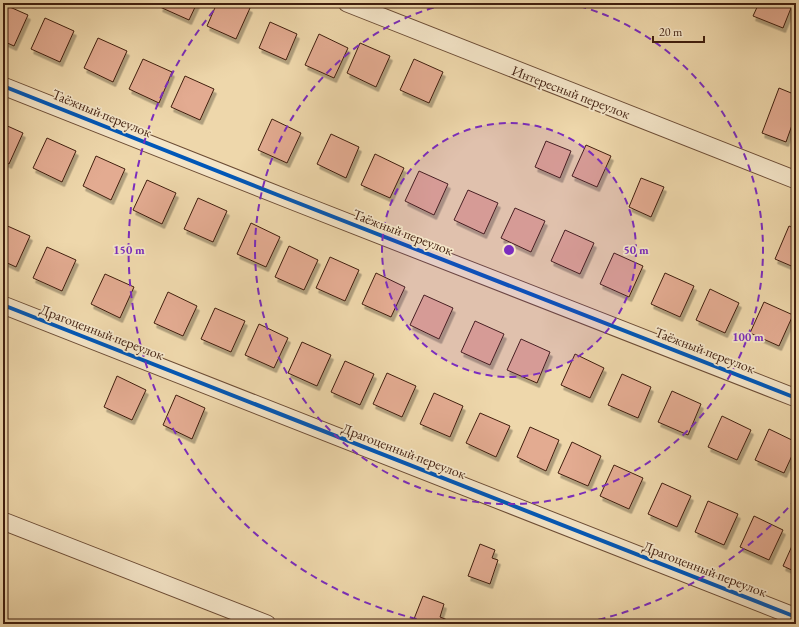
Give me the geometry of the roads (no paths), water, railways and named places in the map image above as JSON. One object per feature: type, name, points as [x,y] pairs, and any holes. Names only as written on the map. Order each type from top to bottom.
[{"type":"street","name":"Интересный переулок","points":[[347,3],[796,180]]},
{"type":"street","name":"Таёжный переулок","points":[[3,86],[796,398]]},
{"type":"street","name":"Драгоценный переулок","points":[[3,305],[796,617]]},
{"type":"street","points":[[3,521],[267,624]]}]
